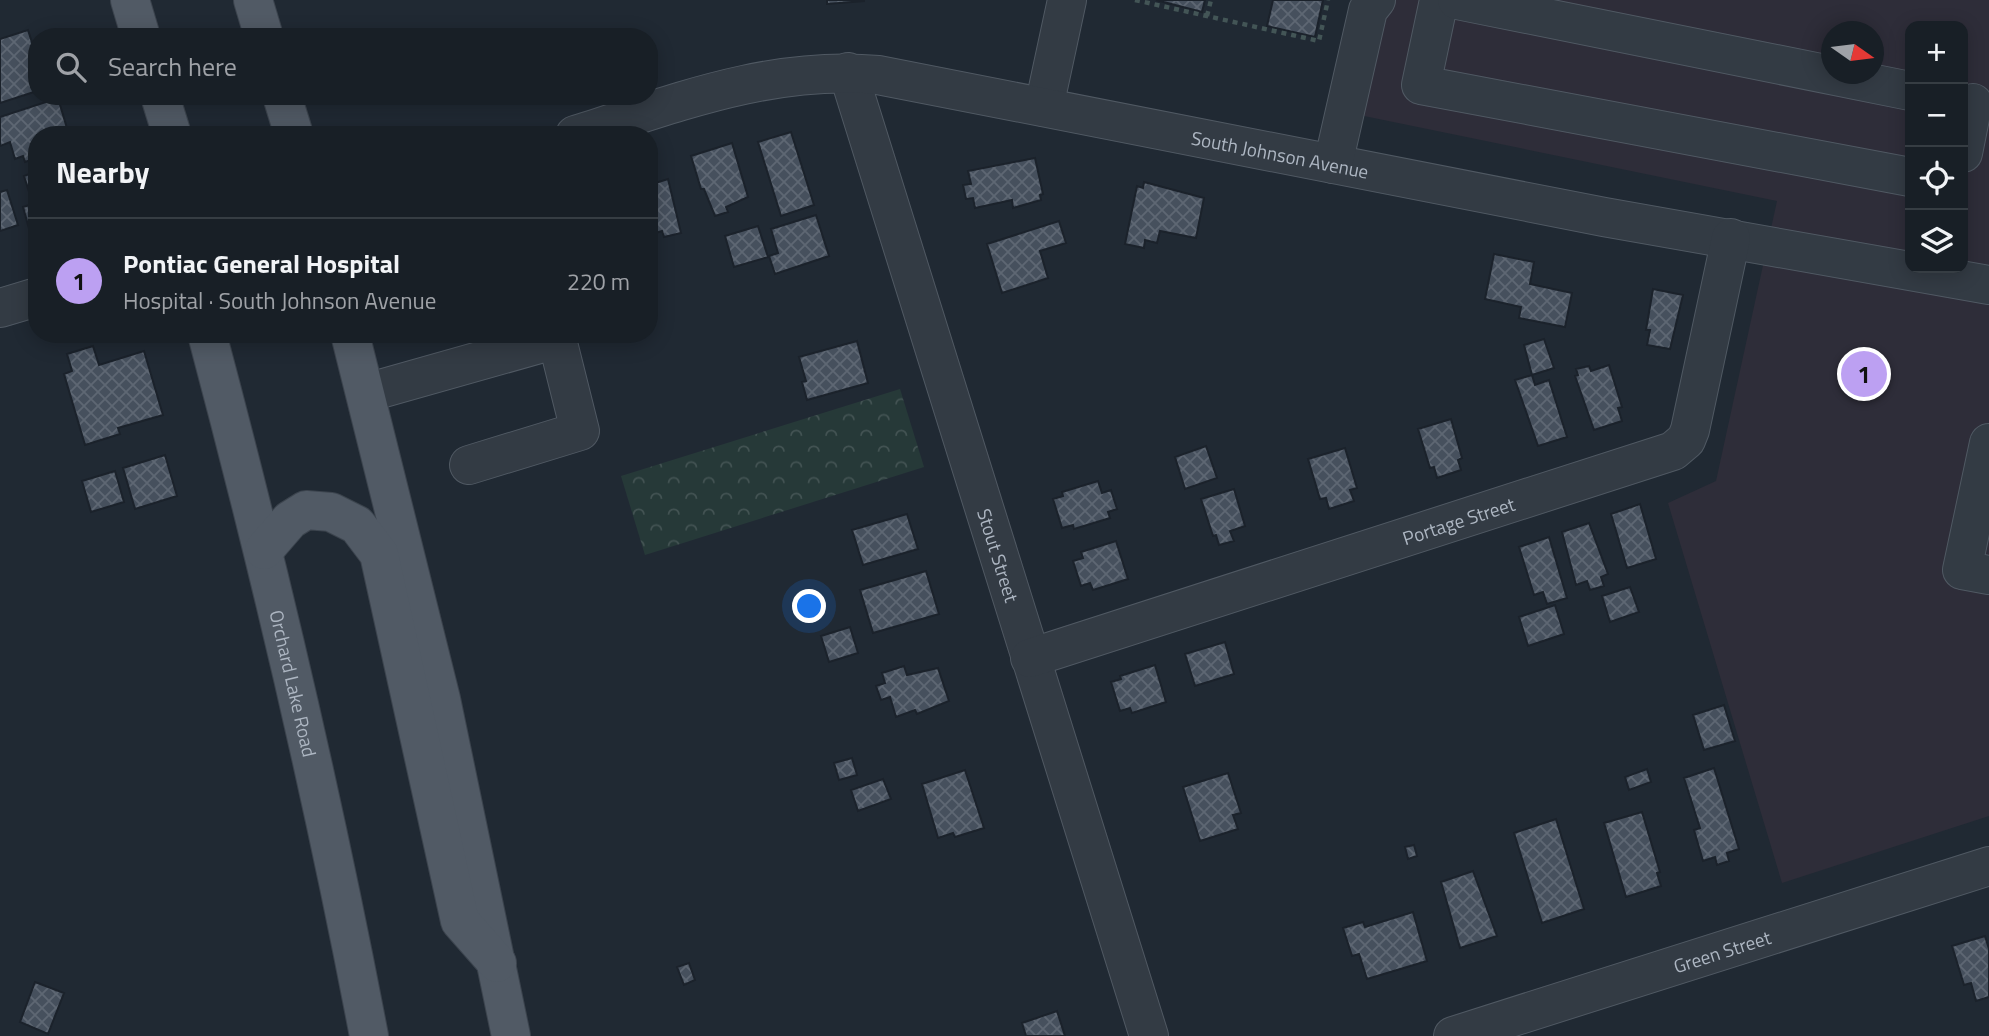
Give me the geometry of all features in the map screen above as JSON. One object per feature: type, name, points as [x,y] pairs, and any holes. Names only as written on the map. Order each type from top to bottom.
[{"type":"main road","points":[[107,0],[115,28]]},
{"type":"main road","points":[[130,0],[138,28]]},
{"type":"main road","points":[[253,0],[261,28]]},
{"type":"main road","points":[[139,105],[145,126]]},
{"type":"main road","points":[[163,105],[169,126]]},
{"type":"main road","points":[[285,105],[291,126]]},
{"type":"main road","name":"Orchard Lake Road","points":[[209,343],[264,550],[310,741],[369,1036]]},
{"type":"main road","points":[[352,343],[441,699],[512,1036]]},
{"type":"main road","points":[[264,550],[290,520],[306,510],[331,513],[358,525],[379,554],[460,921],[498,965]]},
{"type":"street","points":[[1044,107],[1067,0]]},
{"type":"street","points":[[1333,164],[1368,10],[1376,0]]},
{"type":"street","points":[[1439,0],[1421,85],[1905,176]]},
{"type":"street","points":[[1457,0],[1905,90]]},
{"type":"street","name":"South Johnson Avenue","points":[[605,126],[758,80],[848,72],[1989,285]]},
{"type":"street","name":"Stout Street","points":[[848,72],[1149,1036]]},
{"type":"street","points":[[1964,147],[1975,103]]},
{"type":"street","name":"Portage Street","points":[[1030,658],[1673,451],[1690,430],[1731,238]]},
{"type":"street","points":[[0,308],[28,300]]},
{"type":"street","points":[[366,393],[543,343]]},
{"type":"street","points":[[469,465],[580,431],[558,343]]},
{"type":"street","points":[[1989,443],[1962,570],[1989,575]]},
{"type":"street","name":"Green Street","points":[[1454,1036],[1495,1030],[1989,866]]},
{"type":"path","points":[[1135,0],[1319,41],[1328,0]]},
{"type":"path","points":[[1207,16],[1211,0]]},
{"type":"shaded area","points":[[1357,0],[1989,0],[1989,816],[1782,883],[1668,503],[1716,481],[1777,201],[1330,109]]},
{"type":"green space","points":[[900,389],[924,467],[645,555],[621,476]]},
{"type":"building","points":[[827,0],[864,0],[864,1],[827,4]]},
{"type":"building","points":[[1156,0],[1205,0],[1202,12]]},
{"type":"building","points":[[1273,0],[1323,0],[1315,37],[1267,26]]},
{"type":"building","points":[[28,30],[28,94],[0,103],[0,39]]},
{"type":"building","points":[[37,105],[60,105],[66,126],[28,126],[28,161],[25,162],[23,156],[15,159],[10,142],[0,146],[0,117]]},
{"type":"building","points":[[791,132],[814,205],[781,216],[758,142]]},
{"type":"building","points":[[732,143],[748,197],[726,207],[728,212],[715,216],[704,189],[701,189],[691,156]]},
{"type":"building","points":[[1035,158],[1043,194],[1040,195],[1041,200],[1013,208],[1012,200],[975,208],[973,198],[966,199],[963,185],[971,184],[968,171]]},
{"type":"building","points":[[668,179],[681,233],[664,237],[662,231],[658,232],[658,182]]},
{"type":"building","points":[[1144,182],[1204,198],[1196,238],[1160,231],[1157,243],[1145,240],[1144,248],[1125,244],[1137,186],[1143,188]]},
{"type":"building","points":[[7,190],[18,225],[0,231],[0,192]]},
{"type":"building","points":[[28,206],[28,225],[23,207]]},
{"type":"building","points":[[816,215],[829,256],[775,274],[769,256],[778,253],[771,229]]},
{"type":"building","points":[[1059,221],[1066,243],[1040,251],[1048,278],[1002,293],[987,244]]},
{"type":"building","points":[[758,226],[768,257],[734,267],[725,236]]},
{"type":"building","points":[[1494,254],[1534,262],[1530,284],[1572,293],[1565,327],[1519,318],[1521,307],[1485,299]]},
{"type":"building","points":[[1653,289],[1683,295],[1670,349],[1647,345],[1650,330],[1646,330]]},
{"type":"building","points":[[1544,339],[1554,368],[1532,375],[1524,345]]},
{"type":"building","points":[[857,341],[868,383],[807,400],[802,382],[806,381],[799,357]]},
{"type":"building","points":[[93,346],[99,365],[144,351],[163,415],[118,428],[120,434],[85,445],[64,374],[72,371],[67,354]]},
{"type":"building","points":[[1609,365],[1622,407],[1618,408],[1622,421],[1594,430],[1575,376],[1578,375],[1576,369],[1589,366],[1591,371]]},
{"type":"building","points":[[1532,375],[1535,385],[1549,380],[1567,437],[1538,446],[1515,380]]},
{"type":"building","points":[[1451,419],[1462,458],[1458,460],[1461,470],[1437,478],[1434,467],[1430,468],[1418,429]]},
{"type":"building","points":[[1206,446],[1217,478],[1185,489],[1175,457]]},
{"type":"building","points":[[1345,448],[1357,488],[1350,490],[1354,501],[1329,509],[1326,498],[1320,499],[1308,459]]},
{"type":"building","points":[[165,455],[177,496],[135,509],[123,468]]},
{"type":"building","points":[[115,471],[124,502],[91,512],[82,481]]},
{"type":"building","points":[[1098,481],[1102,493],[1111,490],[1117,509],[1108,512],[1110,518],[1074,529],[1073,525],[1062,528],[1053,499],[1063,496],[1062,492]]},
{"type":"building","points":[[1234,489],[1245,526],[1230,531],[1234,541],[1219,545],[1216,535],[1213,536],[1201,499]]},
{"type":"building","points":[[1640,504],[1656,559],[1627,568],[1611,514]]},
{"type":"building","points":[[907,514],[918,549],[863,565],[852,530]]},
{"type":"building","points":[[1589,523],[1608,574],[1601,577],[1604,586],[1590,590],[1587,581],[1576,585],[1562,532]]},
{"type":"building","points":[[1549,537],[1567,598],[1547,604],[1543,592],[1534,595],[1519,547]]},
{"type":"building","points":[[1116,541],[1128,579],[1093,590],[1090,583],[1081,586],[1073,561],[1083,558],[1081,552]]},
{"type":"building","points":[[926,571],[939,614],[873,633],[860,590]]},
{"type":"building","points":[[1630,587],[1639,612],[1610,622],[1602,596]]},
{"type":"building","points":[[1555,605],[1564,634],[1528,646],[1519,617]]},
{"type":"building","points":[[850,627],[858,653],[829,662],[821,636]]},
{"type":"building","points":[[1225,642],[1234,674],[1195,686],[1185,654]]},
{"type":"building","points":[[1155,665],[1166,702],[1132,713],[1130,708],[1120,711],[1111,682],[1121,679],[1120,676]]},
{"type":"building","points":[[904,666],[907,675],[938,668],[949,701],[917,714],[915,710],[896,717],[890,697],[881,700],[876,686],[885,683],[882,673]]},
{"type":"building","points":[[1724,705],[1735,741],[1704,750],[1693,715]]},
{"type":"building","points":[[852,758],[857,775],[839,780],[834,763]]},
{"type":"building","points":[[1714,768],[1739,849],[1727,853],[1729,861],[1717,865],[1715,857],[1703,861],[1694,830],[1700,828],[1684,778]]},
{"type":"building","points":[[1647,769],[1651,782],[1629,790],[1625,777]]},
{"type":"building","points":[[965,770],[984,828],[955,837],[953,833],[938,838],[922,784]]},
{"type":"building","points":[[1228,773],[1241,813],[1233,815],[1238,829],[1200,841],[1183,787]]},
{"type":"building","points":[[883,779],[891,799],[858,811],[851,790]]},
{"type":"building","points":[[1642,812],[1660,872],[1657,873],[1661,886],[1626,897],[1604,823]]},
{"type":"building","points":[[1556,819],[1584,909],[1542,923],[1514,833]]},
{"type":"building","points":[[1414,845],[1417,856],[1408,859],[1405,847]]},
{"type":"building","points":[[1473,871],[1497,936],[1460,948],[1441,882]]},
{"type":"building","points":[[1413,912],[1427,961],[1367,979],[1359,954],[1352,956],[1343,928],[1363,922],[1365,927]]},
{"type":"building","points":[[1985,936],[1989,949],[1989,997],[1976,1001],[1971,983],[1964,985],[1952,946]]},
{"type":"building","points":[[689,963],[695,980],[684,985],[677,967]]},
{"type":"building","points":[[35,982],[64,993],[48,1034],[20,1022]]},
{"type":"building","points":[[1057,1011],[1065,1036],[1026,1036],[1022,1023]]},
{"type":"place","name":"Pontiac General Hospital","points":[[1864,374]]}]
